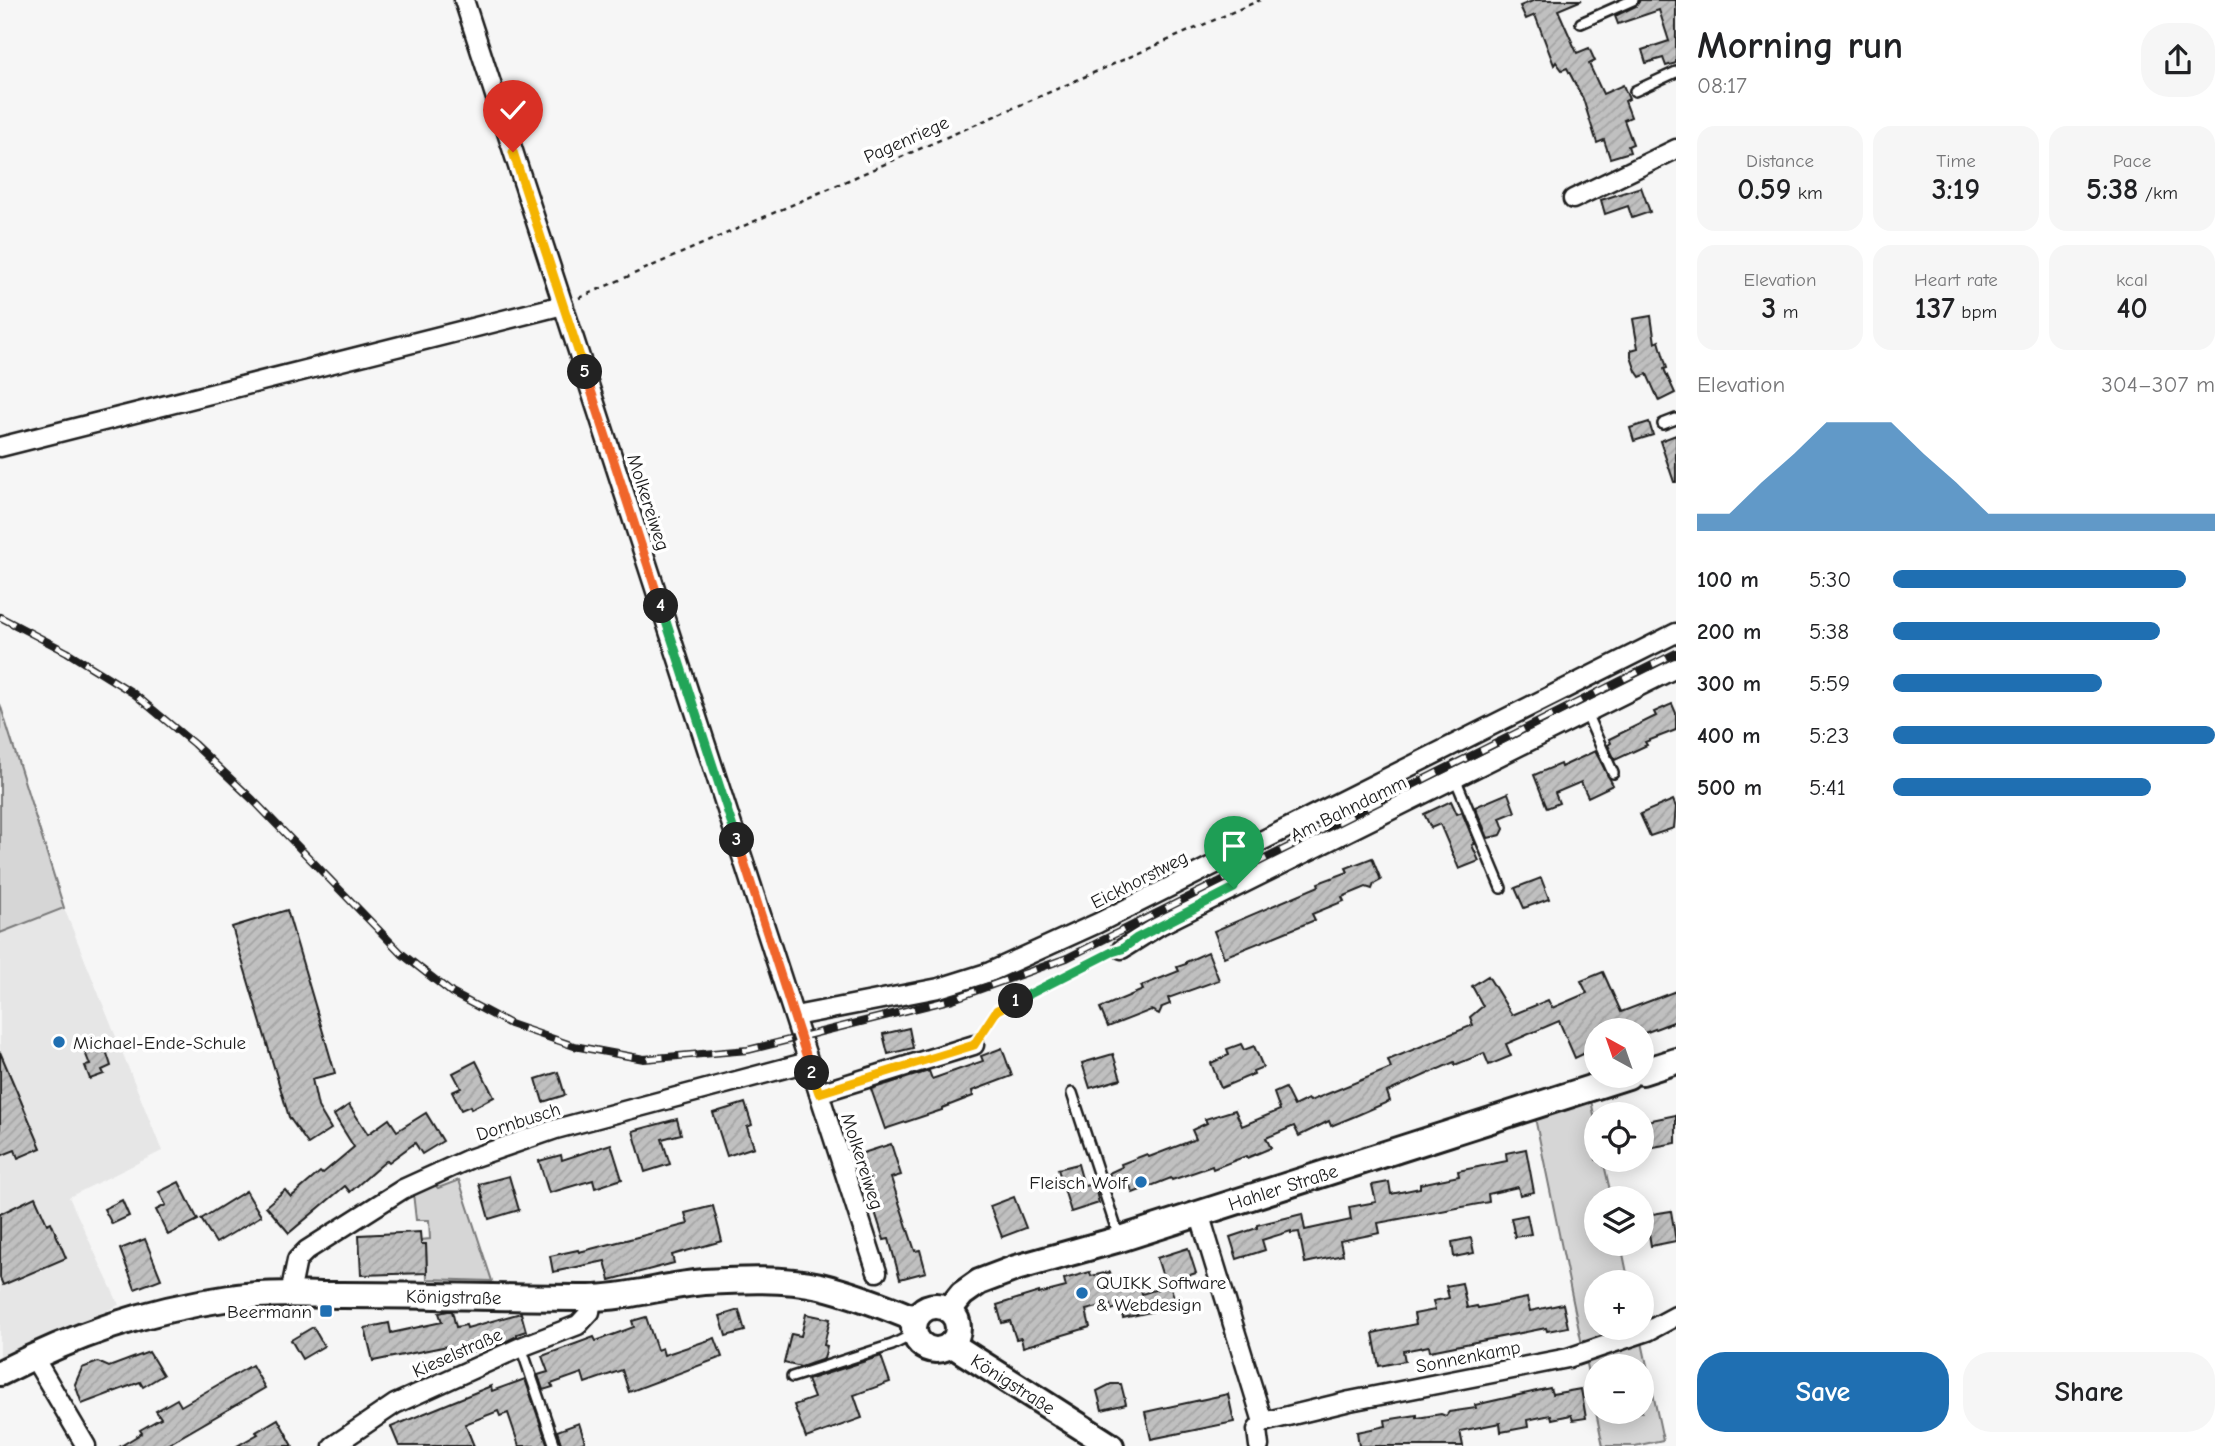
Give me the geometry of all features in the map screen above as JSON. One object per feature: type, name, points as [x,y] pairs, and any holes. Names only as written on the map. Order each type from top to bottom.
[{"type":"main road","points":[[1654,1068],[1676,1061]]},
{"type":"main road","name":"Hahler Straße","points":[[949,1310],[962,1294],[979,1282],[1016,1268],[1120,1239],[1590,1088]]},
{"type":"main road","name":"Königstraße","points":[[0,1373],[33,1356],[111,1324],[144,1314],[232,1297],[290,1294],[592,1298],[704,1282],[777,1282],[819,1286],[866,1300],[915,1327]]},
{"type":"main road","points":[[934,1306],[949,1310],[957,1323],[956,1338],[951,1344],[937,1350],[923,1346],[915,1327],[920,1312],[934,1306]]},
{"type":"main road","name":"Königstraße","points":[[951,1344],[1111,1446]]},
{"type":"street","name":"Molkereiweg","points":[[464,0],[786,996],[795,1016]]},
{"type":"street","points":[[1573,199],[1676,149]]},
{"type":"street","points":[[0,447],[563,305]]},
{"type":"street","name":"Eickhorstweg","points":[[795,1016],[939,989],[990,972],[1098,923],[1676,633]]},
{"type":"street","name":"Am Bahndamm","points":[[1122,949],[1160,925],[1676,668]]},
{"type":"street","points":[[795,1016],[808,1062]]},
{"type":"street","points":[[819,1093],[974,1045]]},
{"type":"street","name":"Molkereiweg","points":[[808,1062],[877,1272]]},
{"type":"street","name":"Dornbusch","points":[[290,1294],[297,1260],[307,1251],[416,1182],[469,1159],[556,1129],[808,1062]]},
{"type":"street","points":[[1199,1213],[1263,1422],[1257,1430],[1259,1446]]},
{"type":"street","name":"Kieselstraße","points":[[333,1446],[395,1404],[521,1347],[578,1325],[590,1312],[592,1298]]},
{"type":"street","name":"Sonnenkamp","points":[[1263,1422],[1568,1358],[1648,1331],[1676,1316]]},
{"type":"street","points":[[33,1356],[86,1446]]},
{"type":"lane","points":[[1581,23],[1633,0]]},
{"type":"lane","points":[[1635,91],[1676,72]]},
{"type":"lane","points":[[1663,424],[1676,419]]},
{"type":"lane","points":[[1586,713],[1613,773]]},
{"type":"lane","points":[[1455,778],[1501,888]]},
{"type":"lane","points":[[1072,1093],[1120,1239]]},
{"type":"lane","points":[[792,1377],[892,1345],[915,1327]]},
{"type":"lane","points":[[521,1347],[555,1446]]},
{"type":"path","name":"Pagenriege","points":[[563,305],[1260,0]]},
{"type":"path","points":[[974,1045],[997,1010],[1122,949]]},
{"type":"shaded area","points":[[0,704],[64,908],[0,933]]},
{"type":"shaded area","name":"Michael-Ende-Schule","points":[[64,908],[162,1151],[69,1197],[119,1305],[0,1361],[0,933]]},
{"type":"shaded area","points":[[1590,1095],[1591,1102],[1584,1102],[1584,1172],[1606,1172],[1609,1186],[1584,1186],[1584,1256],[1623,1256],[1626,1270],[1584,1270],[1584,1340],[1642,1340],[1645,1354],[1584,1354],[1534,1113]]},
{"type":"shaded area","points":[[459,1180],[492,1281],[427,1279],[426,1244],[421,1244],[421,1240],[430,1239],[429,1220],[416,1220],[413,1193],[434,1184],[438,1188]]},
{"type":"shaded area","points":[[1654,1398],[1663,1440],[1635,1446],[1603,1446],[1598,1424],[1654,1424]]},
{"type":"building","points":[[1535,0],[1582,0],[1558,10],[1577,53],[1589,48],[1595,61],[1589,64],[1603,94],[1623,85],[1629,99],[1625,101],[1631,117],[1624,120],[1633,144],[1628,146],[1630,152],[1610,158],[1604,140],[1597,143],[1583,99],[1567,68],[1562,70],[1556,62],[1554,65],[1535,15],[1526,19],[1520,6]]},
{"type":"building","points":[[1640,0],[1676,0],[1676,63],[1666,66],[1663,58],[1646,63],[1642,50],[1669,41],[1659,10],[1618,24],[1615,16],[1636,6]]},
{"type":"building","points":[[1641,187],[1650,212],[1632,218],[1628,206],[1605,214],[1601,200]]},
{"type":"building","points":[[1651,316],[1655,343],[1659,341],[1667,368],[1664,369],[1675,393],[1659,401],[1647,374],[1640,377],[1631,357],[1631,350],[1638,348],[1633,319]]},
{"type":"building","points":[[1649,422],[1653,435],[1634,441],[1630,428]]},
{"type":"building","points":[[1676,435],[1676,482],[1674,482],[1660,441]]},
{"type":"building","points":[[1672,704],[1676,713],[1676,730],[1645,742],[1647,745],[1615,760],[1608,745],[1611,743],[1609,739],[1656,716],[1654,712]]},
{"type":"building","points":[[1595,751],[1613,785],[1588,797],[1581,782],[1555,793],[1559,803],[1547,808],[1534,775],[1560,764],[1561,767]]},
{"type":"building","points":[[1508,793],[1515,812],[1500,818],[1504,829],[1501,835],[1488,838],[1475,807]]},
{"type":"building","points":[[1673,800],[1676,807],[1674,828],[1650,836],[1640,814]]},
{"type":"building","points":[[1451,801],[1457,814],[1462,812],[1479,861],[1459,869],[1440,824],[1431,828],[1424,814]]},
{"type":"building","points":[[1372,858],[1381,880],[1374,884],[1372,889],[1366,887],[1342,897],[1344,901],[1312,914],[1315,920],[1224,957],[1214,931],[1319,886],[1318,883],[1348,872],[1346,868]]},
{"type":"building","points":[[1541,878],[1549,899],[1524,908],[1515,888]]},
{"type":"building","points":[[287,910],[335,1073],[312,1079],[318,1107],[331,1129],[308,1144],[289,1117],[232,927]]},
{"type":"building","points":[[1208,952],[1219,980],[1168,998],[1170,1004],[1162,1007],[1159,1014],[1151,1010],[1108,1027],[1100,1008],[1143,990],[1141,986],[1179,971],[1177,967]]},
{"type":"building","points":[[1603,972],[1621,1012],[1676,991],[1676,1021],[1654,1029],[1654,1018],[1584,1018],[1584,1054],[1575,1058],[1559,1021],[1506,1044],[1511,1056],[1489,1065],[1484,1053],[1455,1065],[1454,1062],[1387,1092],[1390,1101],[1331,1126],[1329,1121],[1299,1136],[1294,1126],[1266,1138],[1271,1148],[1247,1158],[1246,1156],[1213,1169],[1212,1166],[1172,1180],[1171,1178],[1133,1193],[1127,1180],[1114,1185],[1109,1173],[1122,1167],[1121,1164],[1147,1154],[1149,1157],[1196,1139],[1192,1130],[1207,1123],[1205,1119],[1235,1110],[1242,1126],[1280,1110],[1274,1093],[1285,1088],[1294,1106],[1308,1099],[1310,1101],[1391,1068],[1388,1060],[1473,1025],[1470,1017],[1483,1006],[1472,986],[1488,976],[1512,1015],[1548,1000],[1552,1008],[1587,993],[1581,981]]},
{"type":"building","points":[[909,1028],[913,1048],[888,1054],[883,1034]]},
{"type":"building","points":[[103,1041],[111,1066],[102,1070],[104,1074],[90,1079],[85,1066],[90,1065],[83,1047]]},
{"type":"building","points":[[1241,1044],[1244,1050],[1254,1046],[1263,1067],[1253,1071],[1254,1074],[1221,1088],[1211,1063],[1229,1055],[1227,1049]]},
{"type":"building","points":[[1002,1048],[1012,1076],[972,1091],[973,1096],[942,1110],[885,1129],[871,1089],[929,1071],[932,1079],[983,1061],[981,1056]]},
{"type":"building","points":[[0,1052],[41,1148],[18,1158],[15,1150],[0,1156]]},
{"type":"building","points":[[1113,1054],[1121,1079],[1090,1088],[1082,1063]]},
{"type":"building","points":[[476,1061],[494,1097],[471,1109],[470,1106],[461,1110],[452,1092],[461,1088],[453,1073]]},
{"type":"building","points":[[558,1072],[565,1095],[543,1102],[536,1079]]},
{"type":"building","points":[[745,1103],[752,1125],[747,1127],[754,1147],[727,1156],[713,1113]]},
{"type":"building","points":[[349,1105],[368,1134],[389,1119],[397,1131],[426,1113],[443,1141],[422,1154],[415,1143],[389,1162],[387,1160],[350,1192],[345,1186],[289,1233],[266,1206],[285,1190],[291,1197],[354,1147],[334,1115]]},
{"type":"building","points":[[1676,1115],[1676,1143],[1654,1147],[1654,1120]]},
{"type":"building","points":[[677,1119],[681,1134],[662,1139],[670,1164],[645,1172],[633,1131]]},
{"type":"building","points":[[611,1144],[622,1179],[595,1188],[593,1180],[549,1193],[539,1161],[561,1155],[562,1160]]},
{"type":"building","points":[[891,1144],[901,1175],[891,1178],[915,1251],[920,1250],[926,1272],[900,1279],[889,1239],[884,1240],[857,1155]]},
{"type":"building","points":[[1526,1149],[1534,1192],[1520,1195],[1518,1187],[1488,1194],[1489,1202],[1378,1223],[1380,1233],[1340,1241],[1343,1255],[1305,1263],[1299,1232],[1291,1231],[1262,1240],[1265,1250],[1237,1259],[1230,1237],[1257,1228],[1257,1225],[1302,1214],[1305,1230],[1351,1220],[1349,1207],[1376,1202],[1372,1185],[1389,1182],[1391,1194],[1420,1188],[1420,1184],[1459,1176],[1458,1171],[1507,1161],[1506,1153]]},
{"type":"building","points":[[1078,1164],[1084,1186],[1094,1184],[1099,1203],[1071,1212],[1058,1169]]},
{"type":"building","points":[[509,1176],[519,1210],[489,1219],[479,1184]]},
{"type":"building","points":[[179,1182],[198,1220],[168,1235],[156,1210],[166,1205],[159,1192]]},
{"type":"building","points":[[246,1191],[261,1216],[216,1243],[201,1219]]},
{"type":"building","points":[[35,1197],[47,1224],[51,1222],[66,1258],[3,1285],[0,1278],[0,1214]]},
{"type":"building","points":[[1014,1197],[1026,1228],[1002,1237],[990,1206]]},
{"type":"building","points":[[122,1200],[129,1216],[112,1224],[104,1209]]},
{"type":"building","points":[[713,1206],[722,1241],[672,1255],[674,1263],[610,1280],[605,1261],[553,1272],[550,1256],[578,1250],[579,1252],[688,1224],[685,1213]]},
{"type":"building","points":[[1671,1211],[1676,1241],[1654,1245],[1654,1214]]},
{"type":"building","points":[[1527,1215],[1531,1234],[1515,1237],[1511,1218]]},
{"type":"building","points":[[420,1232],[421,1244],[426,1244],[427,1273],[361,1275],[359,1235]]},
{"type":"building","points":[[1471,1238],[1474,1253],[1454,1257],[1452,1242]]},
{"type":"building","points":[[145,1239],[161,1279],[135,1289],[120,1249]]},
{"type":"building","points":[[1188,1248],[1196,1273],[1165,1283],[1157,1258]]},
{"type":"building","points":[[1090,1272],[1091,1276],[1110,1272],[1115,1288],[1139,1282],[1142,1294],[1170,1285],[1177,1306],[1123,1318],[1120,1307],[1111,1310],[1110,1304],[1086,1310],[1090,1327],[1023,1347],[1021,1338],[1016,1339],[1010,1321],[1002,1323],[997,1305],[1066,1287],[1064,1279]]},
{"type":"building","points":[[1462,1283],[1467,1308],[1527,1298],[1530,1311],[1563,1304],[1568,1327],[1547,1331],[1546,1328],[1430,1351],[1429,1346],[1403,1351],[1405,1361],[1379,1366],[1373,1333],[1416,1324],[1414,1314],[1435,1310],[1433,1301],[1449,1298],[1446,1286]]},
{"type":"building","points":[[739,1310],[745,1331],[726,1336],[720,1316]]},
{"type":"building","points":[[452,1311],[456,1327],[466,1325],[467,1328],[521,1313],[526,1331],[505,1342],[462,1354],[459,1343],[460,1349],[450,1352],[448,1346],[373,1361],[365,1328],[389,1323],[391,1333],[442,1322],[439,1313]]},
{"type":"building","points":[[806,1314],[830,1319],[824,1359],[801,1367],[784,1363],[791,1334],[801,1336]]},
{"type":"building","points":[[646,1317],[657,1350],[662,1348],[664,1355],[715,1338],[722,1357],[629,1392],[622,1370],[585,1383],[582,1373],[551,1384],[553,1387],[543,1390],[538,1375],[548,1372],[542,1356],[594,1337],[596,1341],[634,1327],[632,1321]]},
{"type":"building","points":[[313,1327],[324,1346],[302,1359],[291,1340]]},
{"type":"building","points":[[149,1352],[163,1375],[143,1387],[140,1382],[82,1404],[75,1384],[82,1368],[98,1362],[109,1367]]},
{"type":"building","points":[[881,1356],[890,1382],[854,1395],[862,1418],[806,1438],[794,1405],[814,1398],[807,1380]]},
{"type":"building","points":[[252,1365],[265,1388],[165,1446],[121,1446],[142,1433],[140,1430],[161,1418],[156,1411],[177,1399],[181,1406]]},
{"type":"building","points":[[525,1379],[548,1446],[519,1446],[508,1413],[500,1416],[498,1411],[465,1424],[474,1446],[399,1446],[391,1427],[491,1386],[492,1391]]},
{"type":"building","points":[[1111,1384],[1121,1384],[1126,1404],[1102,1410],[1097,1391]]},
{"type":"building","points":[[1550,1388],[1552,1394],[1581,1389],[1584,1418],[1573,1420],[1571,1415],[1552,1419],[1551,1415],[1527,1420],[1528,1427],[1501,1432],[1500,1423],[1460,1431],[1463,1446],[1359,1446],[1357,1432],[1386,1426],[1385,1420],[1417,1415],[1417,1418],[1441,1414],[1446,1416],[1449,1412],[1476,1408],[1475,1405]]},
{"type":"building","points":[[1228,1394],[1234,1422],[1151,1439],[1145,1412]]},
{"type":"building","points":[[278,1419],[293,1446],[237,1446],[258,1434],[256,1432]]},
{"type":"building","points":[[579,1423],[585,1442],[562,1446],[557,1431]]},
{"type":"railway","points":[[0,617],[67,652],[133,693],[194,744],[253,800],[402,954],[452,993],[510,1024],[574,1046],[644,1059],[748,1050],[953,999],[1067,958],[1676,653]]},
{"type":"place","name":"Michael-Ende-Schule","points":[[59,1042]]},
{"type":"place","name":"Fleisch Wolf","points":[[1141,1182]]},
{"type":"place","name":"QUIKK Software & Webdesign","points":[[1082,1293]]},
{"type":"place","name":"Beermann","points":[[326,1311]]},
{"type":"route","points":[[513,152],[819,1093],[974,1045],[997,1010],[1122,949],[1160,925],[1234,888]]}]
